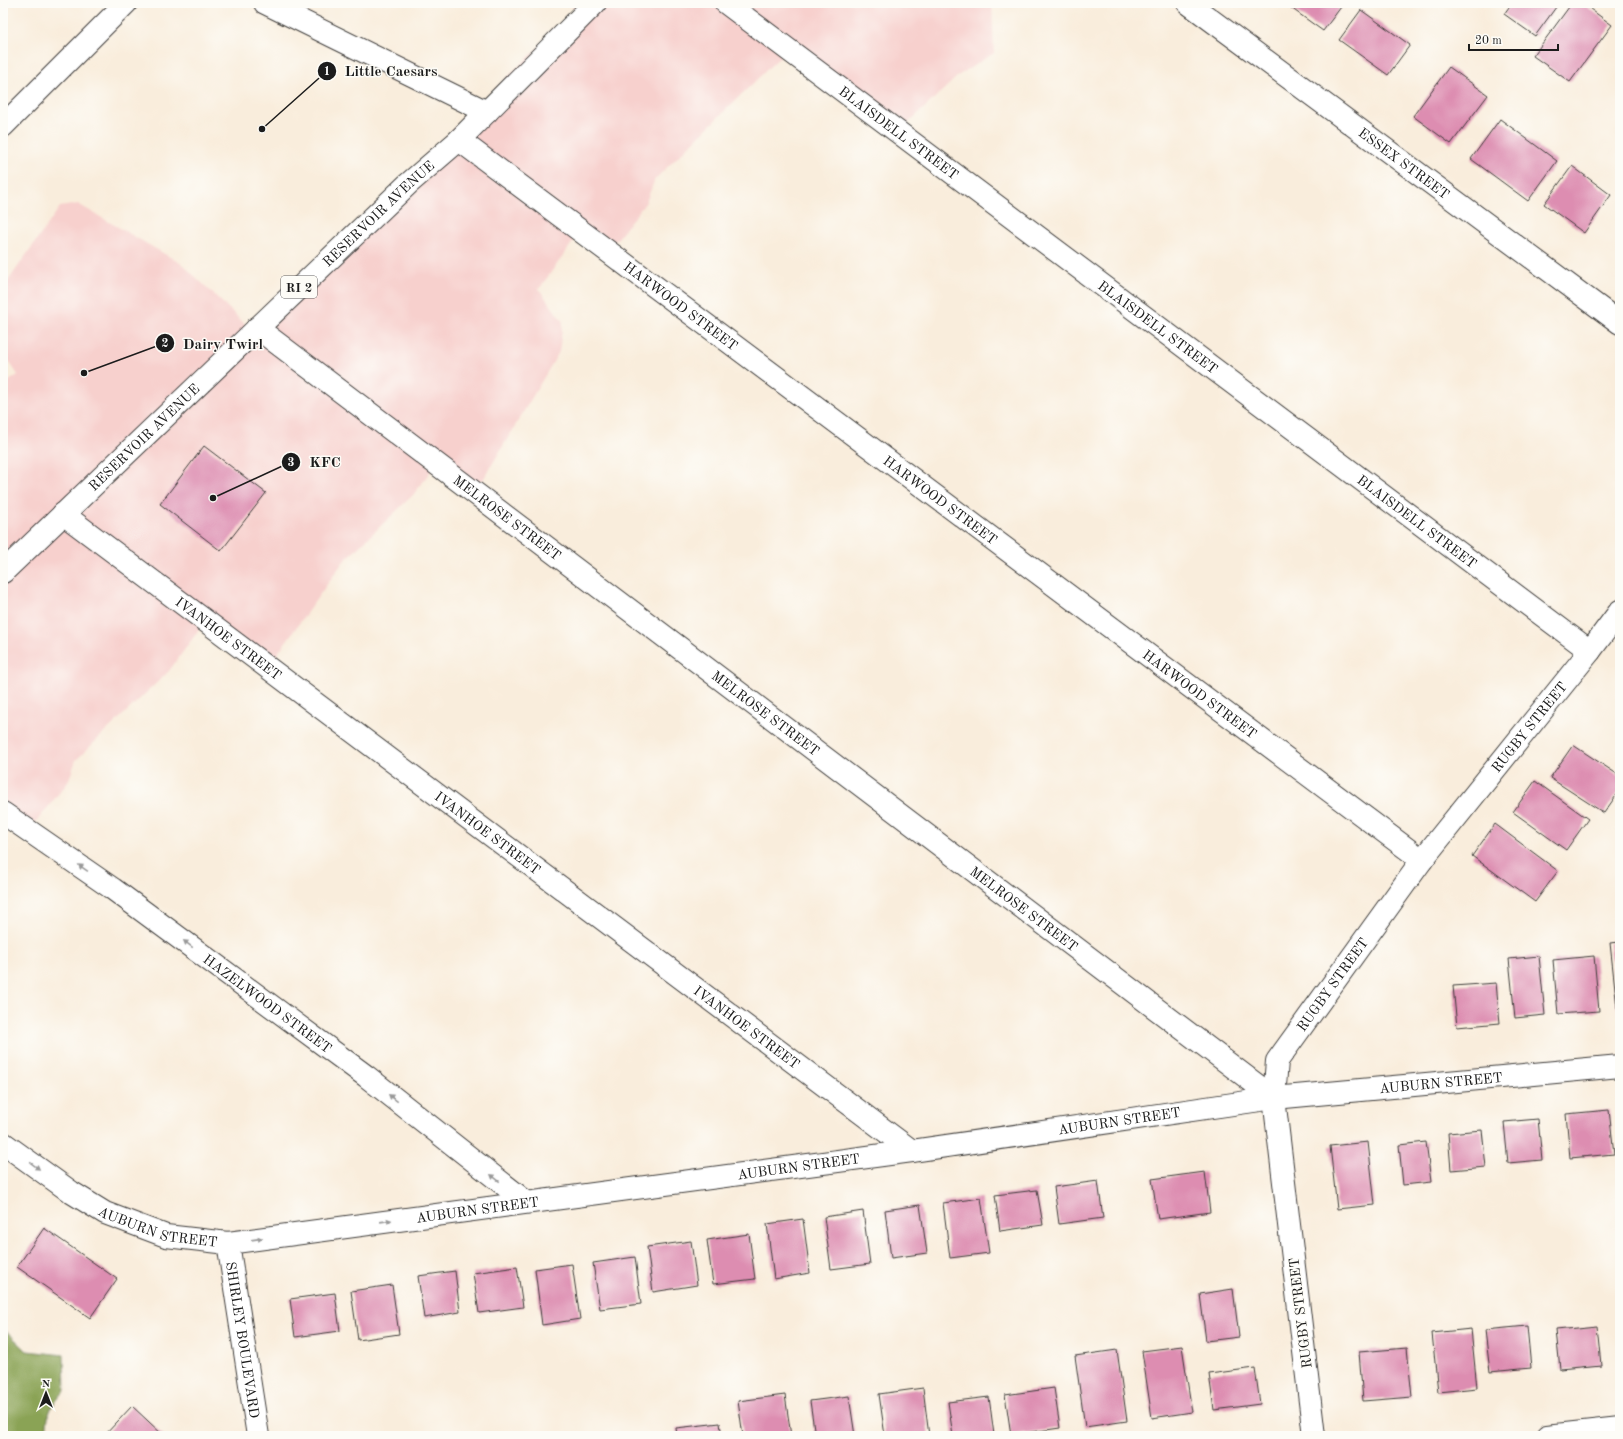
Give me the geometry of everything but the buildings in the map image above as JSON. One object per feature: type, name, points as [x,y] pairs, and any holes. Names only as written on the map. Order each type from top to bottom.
[{"type":"street","points":[[3,126],[126,3]]},
{"type":"street","points":[[266,3],[486,112]]},
{"type":"street","name":"RESERVOIR AVENUE","points":[[6,562],[63,514],[408,184],[459,140],[595,3]]},
{"type":"street","name":"BLAISDELL STREET","points":[[726,3],[1590,651]]},
{"type":"street","name":"ESSEX STREET","points":[[1188,3],[1620,323]]},
{"type":"street","name":"HARWOOD STREET","points":[[459,140],[1422,860]]},
{"type":"street","name":"MELROSE STREET","points":[[256,328],[1274,1098]]},
{"type":"street","name":"IVANHOE STREET","points":[[63,514],[912,1151]]},
{"type":"street","name":"RUGBY STREET","points":[[1314,1436],[1274,1098],[1277,1061],[1422,860],[1590,651],[1620,611]]},
{"type":"street","name":"HAZELWOOD STREET","points":[[3,813],[113,889],[347,1062],[526,1202]]},
{"type":"street","name":"AUBURN STREET","points":[[3,1143],[71,1192],[105,1213],[166,1236],[228,1243],[912,1151],[1274,1098],[1620,1066]]},
{"type":"street","name":"SHIRLEY BOULEVARD","points":[[228,1243],[258,1436]]},
{"type":"street","points":[[1547,1436],[1620,1428]]},
{"type":"shaded area","points":[[569,3],[992,3],[994,53],[959,75],[902,129],[791,46],[655,179],[646,202],[618,238],[608,247],[581,231],[539,289],[563,322],[559,352],[481,483],[473,482],[438,461],[413,495],[343,562],[275,657],[267,663],[206,620],[169,671],[76,760],[68,782],[32,827],[3,810],[3,385],[18,375],[3,352],[3,288],[60,207],[78,204],[182,264],[249,328],[545,41],[575,10]]},
{"type":"green space","points":[[3,1328],[27,1351],[64,1355],[65,1391],[52,1406],[48,1416],[47,1436],[3,1436]]},
{"type":"place","name":"Little Caesars","points":[[262,129]]},
{"type":"place","name":"Dairy Twirl","points":[[84,373]]},
{"type":"place","name":"KFC","points":[[213,498]]}]
